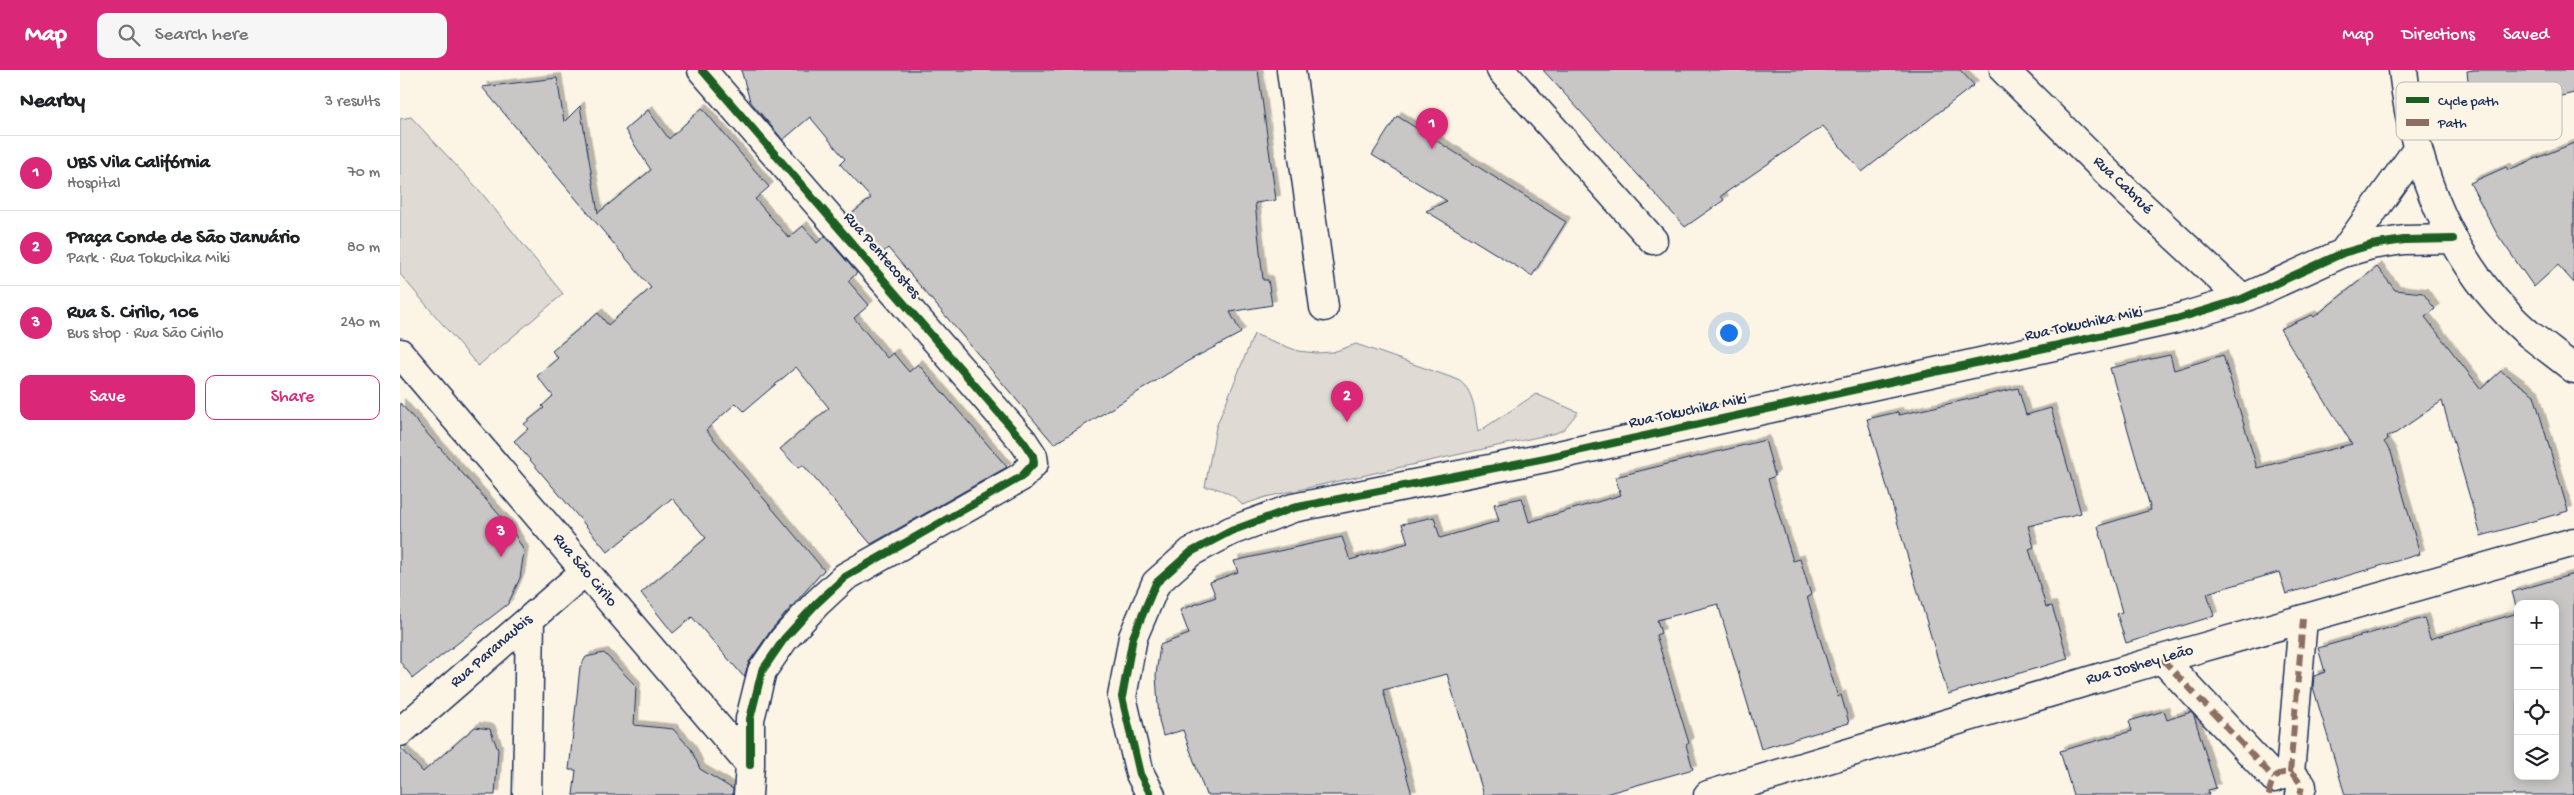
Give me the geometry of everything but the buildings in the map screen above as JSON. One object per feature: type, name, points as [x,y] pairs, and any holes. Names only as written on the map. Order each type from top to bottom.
[{"type":"street","name":"Rua Pentecostes","points":[[702,70],[1023,441],[1033,456],[1034,463],[1030,470],[1021,477],[845,577],[816,604],[784,639],[762,671],[750,719],[750,765]]},
{"type":"street","points":[[1291,70],[1324,307]]},
{"type":"street","points":[[1501,70],[1653,240]]},
{"type":"street","name":"Rua Cabrué","points":[[2004,70],[2126,191],[2242,299]]},
{"type":"street","points":[[2414,140],[2429,189],[2453,239],[2488,291],[2528,333],[2574,369]]},
{"type":"street","name":"Rua Tokuchika Miki","points":[[2343,253],[2416,151]]},
{"type":"street","name":"Rua Tokuchika Miki","points":[[1151,795],[1140,774],[1122,697],[1133,637],[1156,583],[1191,552],[1231,531],[1293,508],[1545,458],[2176,319],[2242,299],[2343,253],[2371,245],[2404,240],[2453,239]]},
{"type":"street","name":"Rua São Cirilo","points":[[400,353],[584,572],[750,765]]},
{"type":"street","name":"Rua Joshey Leão","points":[[1708,795],[2162,659],[2574,542]]},
{"type":"street","name":"Rua Paranaubis","points":[[400,732],[584,572]]},
{"type":"street","points":[[527,795],[530,619]]},
{"type":"street","points":[[2283,785],[2303,619]]},
{"type":"street","points":[[2162,659],[2283,785]]},
{"type":"street","points":[[748,795],[750,765]]},
{"type":"shaded area","points":[[411,117],[480,191],[563,294],[478,366],[400,274],[400,119]]},
{"type":"shaded area","points":[[1254,334],[1298,351],[1316,353],[1333,352],[1356,344],[1456,379],[1462,383],[1471,395],[1478,432],[1536,394],[1578,412],[1564,429],[1556,433],[1266,497],[1242,505],[1225,492],[1205,487],[1216,427]]},
{"type":"marked path","points":[[2290,773],[2303,619]]},
{"type":"marked path","points":[[2162,659],[2274,778]]},
{"type":"marked path","points":[[2269,795],[2272,782],[2282,773],[2294,776],[2302,786],[2300,795]]},
{"type":"cycle path","points":[[702,70],[1023,441],[1033,456],[1034,463],[1021,477],[845,577],[816,604],[784,639],[762,671],[750,719],[750,765]]},
{"type":"cycle path","points":[[1151,795],[1140,774],[1122,697],[1133,637],[1156,583],[1191,552],[1231,531],[1293,508],[1545,458],[2176,319],[2242,299],[2343,253],[2371,245],[2404,240],[2453,239]]},
{"type":"place","name":"UBS Vila Califórnia","points":[[1432,149]]},
{"type":"place","name":"Praça Conde de São Januário","points":[[1347,422]]},
{"type":"place","name":"Rua S. Cirilo, 106","points":[[501,557]]}]
